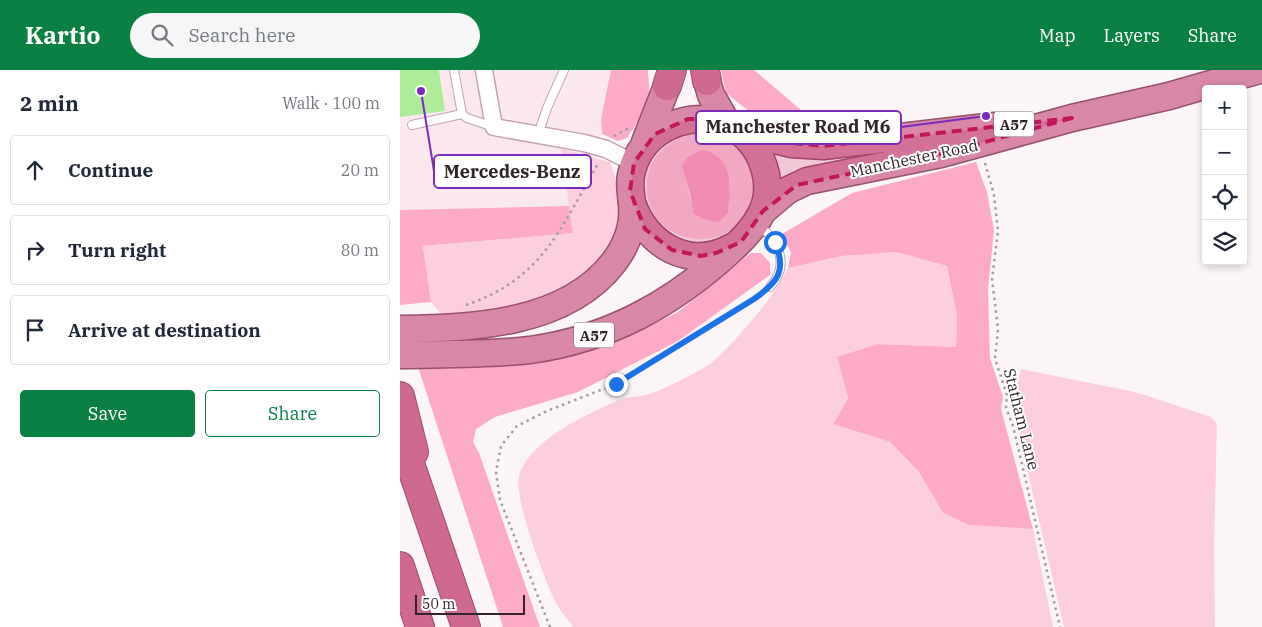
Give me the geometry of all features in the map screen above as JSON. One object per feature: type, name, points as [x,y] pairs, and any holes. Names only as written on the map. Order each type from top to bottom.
[{"type":"highway","name":"Manchester Road","points":[[754,225],[788,190],[806,181],[941,154],[1072,118],[1169,96],[1259,70]]},
{"type":"highway","points":[[706,75],[718,108],[733,128],[752,143],[765,169],[767,197],[754,225]]},
{"type":"highway","points":[[638,156],[670,78]]},
{"type":"highway","name":"Manchester Road","points":[[733,128],[791,144],[823,146],[1072,118]]},
{"type":"highway","name":"A57","points":[[405,329],[469,327],[509,320],[541,311],[572,297],[602,275],[622,251],[630,231],[631,176],[638,156],[654,134],[668,126],[688,119],[708,119],[733,128]]},
{"type":"highway","name":"A57","points":[[632,202],[645,229],[659,242],[672,250],[701,256],[716,253],[754,225]]},
{"type":"highway","name":"A57","points":[[410,355],[510,352],[586,338],[628,322],[680,292],[703,276],[754,225]]},
{"type":"highway","points":[[400,396],[435,536]]},
{"type":"highway","points":[[400,434],[466,627]]},
{"type":"highway","points":[[400,566],[420,627]]},
{"type":"street","points":[[484,70],[494,127],[638,156]]},
{"type":"lane","points":[[454,70],[462,114],[467,118],[494,127]]},
{"type":"lane","points":[[538,136],[546,108],[564,70]]},
{"type":"lane","points":[[412,125],[462,114]]},
{"type":"lane","points":[[754,225],[775,242],[781,257],[780,272],[770,287]]},
{"type":"path","name":"Statham Lane","points":[[983,156],[994,195],[998,231],[992,278],[998,329],[995,359],[1007,395],[1006,408],[1015,435],[1060,627]]},
{"type":"path","points":[[463,305],[496,293],[536,263],[557,235],[599,162]]},
{"type":"path","points":[[550,627],[500,500],[496,472],[501,446],[518,426],[547,411],[616,384],[754,299],[770,287]]},
{"type":"highlighted area","points":[[1072,118],[941,154],[797,185],[763,211],[741,242],[716,253],[701,256],[672,250],[645,229],[630,191],[634,163],[655,134],[688,119],[708,119],[774,141],[823,146]]},
{"type":"shaded area","points":[[400,70],[611,70],[601,119],[602,134],[569,206],[555,226],[400,234]]},
{"type":"shaded area","points":[[611,70],[648,70],[650,102],[627,138],[618,141],[602,134],[601,119]]},
{"type":"shaded area","points":[[721,70],[754,70],[815,122],[788,128],[750,112],[726,93]]},
{"type":"shaded area","points":[[701,133],[718,137],[733,144],[746,161],[752,180],[751,201],[742,220],[726,233],[706,239],[682,236],[664,226],[652,210],[647,192],[649,172],[658,154],[675,141]],"holes":[[[730,183],[728,213],[693,213],[687,184]]]},
{"type":"shaded area","points":[[561,149],[610,162],[620,202],[620,224],[614,244],[607,255],[585,275],[558,291],[530,303],[499,311],[445,318],[431,302],[423,246],[573,233]]},
{"type":"shaded area","points":[[701,150],[712,153],[720,158],[728,174],[730,193],[728,213],[719,222],[703,219],[693,213],[690,193],[682,166],[688,157]]},
{"type":"shaded area","points":[[976,162],[987,192],[994,230],[988,289],[990,358],[1003,397],[1001,409],[1033,529],[969,525],[943,513],[919,472],[890,442],[833,424],[848,398],[837,357],[877,344],[956,347],[957,316],[947,266],[896,252],[842,256],[788,268],[791,253],[782,234],[852,193]]},
{"type":"shaded area","points":[[569,206],[573,233],[423,246],[431,302],[400,305],[400,210]]},
{"type":"shaded area","points":[[896,252],[947,266],[957,316],[956,347],[877,344],[837,357],[848,398],[833,424],[890,442],[919,472],[943,513],[969,525],[1033,529],[1053,627],[573,627],[560,610],[543,573],[520,498],[518,483],[520,472],[537,448],[563,428],[592,412],[619,400],[658,391],[710,364],[719,357],[753,319],[775,291],[788,268],[842,256]]},
{"type":"shaded area","points":[[751,253],[761,253],[770,263],[770,275],[678,341],[578,392],[495,417],[476,429],[473,442],[479,453],[540,627],[503,627],[418,367],[586,350],[637,332],[678,312]]},
{"type":"shaded area","points":[[1021,369],[1135,392],[1211,417],[1217,424],[1214,547],[1215,627],[1064,627],[1012,404]]},
{"type":"building","points":[[400,70],[439,70],[445,111],[400,117]]},
{"type":"place","name":"Mercedes-Benz","points":[[421,91]]},
{"type":"place","name":"Manchester Road M6","points":[[986,116]]},
{"type":"route","points":[[616,384],[754,299],[770,287],[776,280],[782,264],[775,242]]}]
